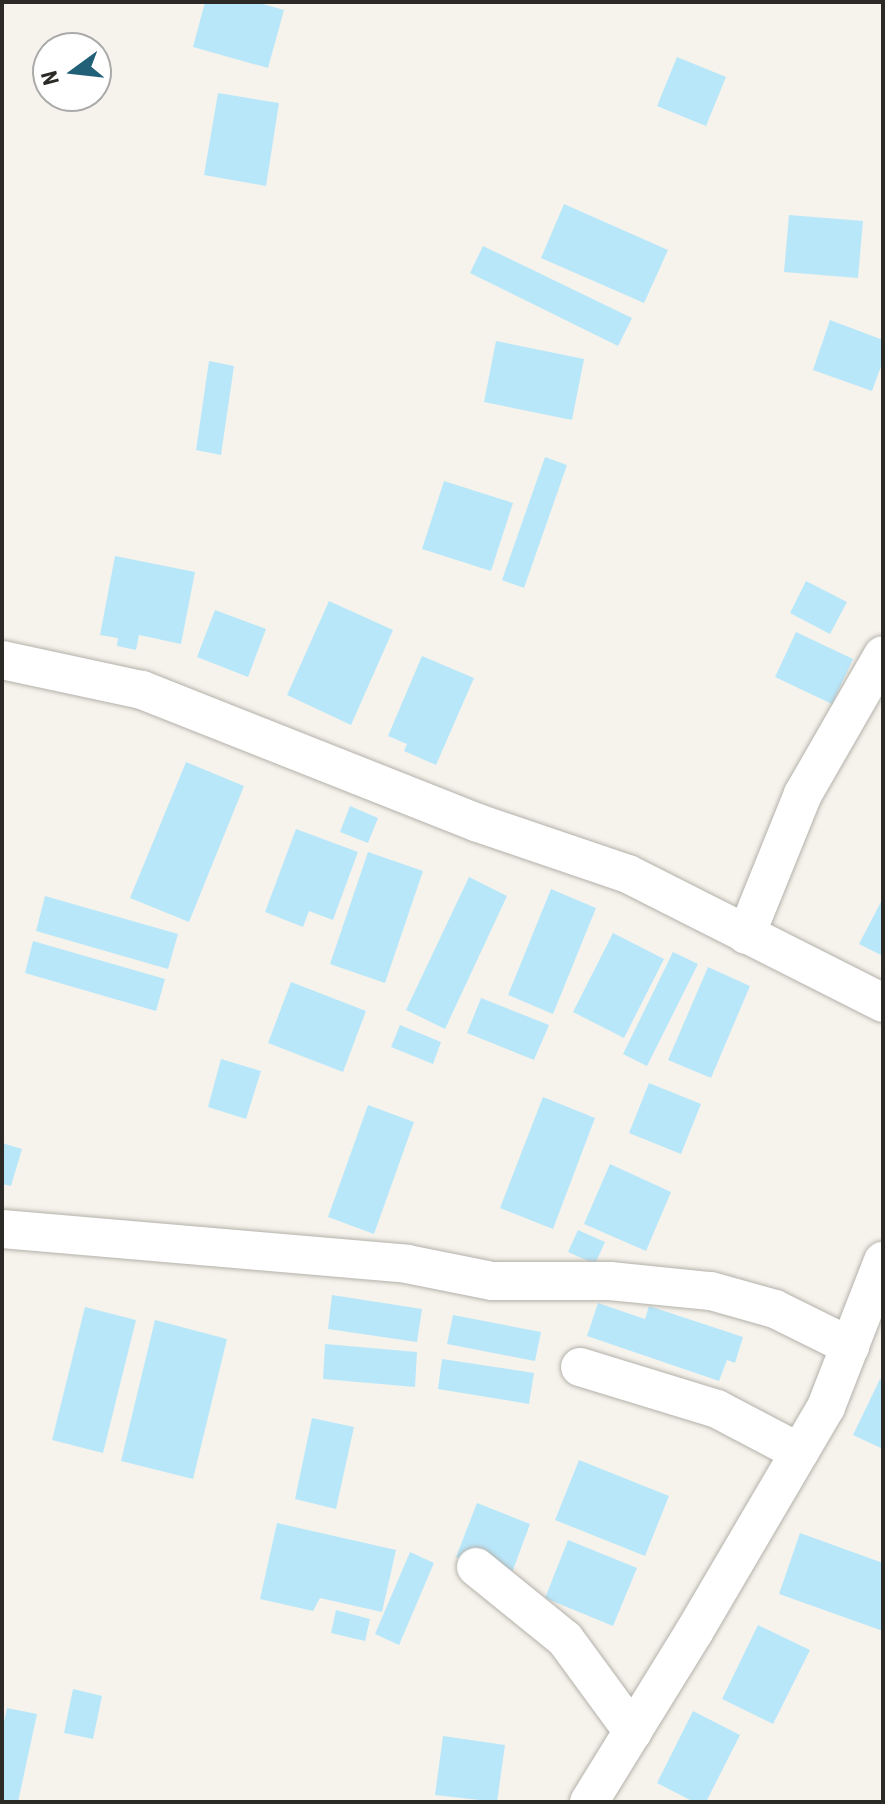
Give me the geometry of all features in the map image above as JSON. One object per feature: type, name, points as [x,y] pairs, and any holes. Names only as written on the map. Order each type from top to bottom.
[{"type":"street","points":[[746,935],[803,794],[883,655]]},
{"type":"street","points":[[2,660],[157,696],[478,823],[628,874],[883,1003]]},
{"type":"street","points":[[2,1229],[407,1264],[492,1281],[610,1281],[711,1291],[775,1309],[850,1346]]},
{"type":"street","points":[[589,1802],[826,1407],[883,1261]]},
{"type":"street","points":[[580,1367],[717,1409],[799,1452]]},
{"type":"street","points":[[476,1567],[565,1639],[633,1732]]},
{"type":"building","points":[[205,2],[256,2],[284,10],[268,68],[193,47]]},
{"type":"building","points":[[677,57],[726,77],[706,126],[657,106]]},
{"type":"building","points":[[218,93],[279,103],[266,186],[204,175]]},
{"type":"building","points":[[564,204],[668,250],[644,303],[541,258]]},
{"type":"building","points":[[789,215],[863,221],[858,278],[784,272]]},
{"type":"building","points":[[483,246],[632,318],[618,346],[470,273]]},
{"type":"building","points":[[830,320],[883,340],[883,361],[872,391],[813,370]]},
{"type":"building","points":[[496,341],[584,359],[572,420],[484,402]]},
{"type":"building","points":[[209,361],[234,366],[221,455],[196,450]]},
{"type":"building","points":[[545,457],[567,465],[524,588],[502,580]]},
{"type":"building","points":[[444,481],[513,503],[491,571],[422,549]]},
{"type":"building","points":[[115,556],[195,572],[181,644],[139,635],[136,650],[117,646],[118,638],[100,635]]},
{"type":"building","points":[[806,581],[847,602],[830,634],[790,613]]},
{"type":"building","points":[[329,601],[393,630],[351,725],[287,695]]},
{"type":"building","points":[[215,610],[266,629],[248,677],[197,657]]},
{"type":"building","points":[[796,632],[853,659],[832,704],[775,677]]},
{"type":"building","points":[[422,656],[474,678],[436,765],[404,751],[407,744],[388,736]]},
{"type":"building","points":[[186,762],[244,786],[189,922],[130,898]]},
{"type":"building","points":[[350,806],[378,818],[368,843],[340,832]]},
{"type":"building","points":[[296,829],[358,852],[333,920],[309,911],[303,927],[265,912]]},
{"type":"building","points":[[368,852],[423,871],[385,983],[330,964]]},
{"type":"building","points":[[469,877],[507,896],[445,1029],[406,1010]]},
{"type":"building","points":[[551,889],[596,908],[553,1014],[508,995]]},
{"type":"building","points":[[45,896],[178,934],[168,969],[36,931]]},
{"type":"building","points":[[883,898],[883,956],[859,944]]},
{"type":"building","points":[[613,933],[664,959],[624,1038],[573,1012]]},
{"type":"building","points":[[33,941],[165,979],[156,1011],[25,973]]},
{"type":"building","points":[[673,952],[698,964],[647,1066],[623,1054]]},
{"type":"building","points":[[708,967],[750,986],[711,1078],[668,1060]]},
{"type":"building","points":[[291,982],[366,1011],[343,1072],[268,1043]]},
{"type":"building","points":[[481,998],[549,1025],[534,1060],[467,1033]]},
{"type":"building","points":[[400,1025],[441,1042],[433,1064],[391,1047]]},
{"type":"building","points":[[221,1059],[261,1071],[246,1119],[208,1107]]},
{"type":"building","points":[[649,1083],[701,1104],[681,1154],[629,1133]]},
{"type":"building","points":[[543,1097],[595,1118],[553,1229],[500,1208]]},
{"type":"building","points":[[368,1105],[414,1122],[374,1234],[328,1217]]},
{"type":"building","points":[[2,1143],[22,1149],[11,1186],[2,1184]]},
{"type":"building","points":[[610,1164],[671,1192],[646,1251],[584,1224]]},
{"type":"building","points":[[578,1230],[605,1242],[595,1264],[568,1252]]},
{"type":"building","points":[[332,1295],[422,1309],[417,1342],[328,1329]]},
{"type":"building","points":[[598,1303],[645,1319],[649,1306],[743,1337],[735,1363],[727,1360],[719,1381],[587,1336]]},
{"type":"building","points":[[85,1307],[136,1320],[103,1453],[52,1440]]},
{"type":"building","points":[[453,1315],[541,1332],[535,1361],[447,1344]]},
{"type":"building","points":[[155,1320],[227,1339],[193,1479],[121,1461]]},
{"type":"building","points":[[325,1344],[417,1352],[415,1387],[323,1379]]},
{"type":"building","points":[[442,1359],[534,1373],[529,1404],[438,1389]]},
{"type":"building","points":[[880,1379],[883,1381],[883,1449],[853,1435]]},
{"type":"building","points":[[312,1418],[354,1427],[336,1509],[295,1499]]},
{"type":"building","points":[[579,1460],[669,1496],[645,1556],[555,1520]]},
{"type":"building","points":[[477,1503],[530,1524],[510,1578],[456,1557]]},
{"type":"building","points":[[277,1523],[396,1550],[382,1612],[320,1598],[313,1611],[260,1599]]},
{"type":"building","points":[[800,1533],[883,1563],[883,1631],[779,1594]]},
{"type":"building","points":[[568,1540],[637,1568],[613,1626],[545,1598]]},
{"type":"building","points":[[410,1552],[434,1563],[399,1645],[375,1634]]},
{"type":"building","points":[[336,1610],[370,1619],[365,1641],[331,1633]]},
{"type":"building","points":[[758,1625],[810,1650],[773,1724],[722,1699]]},
{"type":"building","points":[[73,1689],[102,1696],[93,1739],[64,1733]]},
{"type":"building","points":[[7,1708],[37,1714],[18,1802],[2,1802],[2,1731]]},
{"type":"building","points":[[693,1711],[740,1735],[706,1802],[694,1802],[657,1783]]},
{"type":"building","points":[[443,1736],[505,1745],[497,1802],[435,1795]]}]
